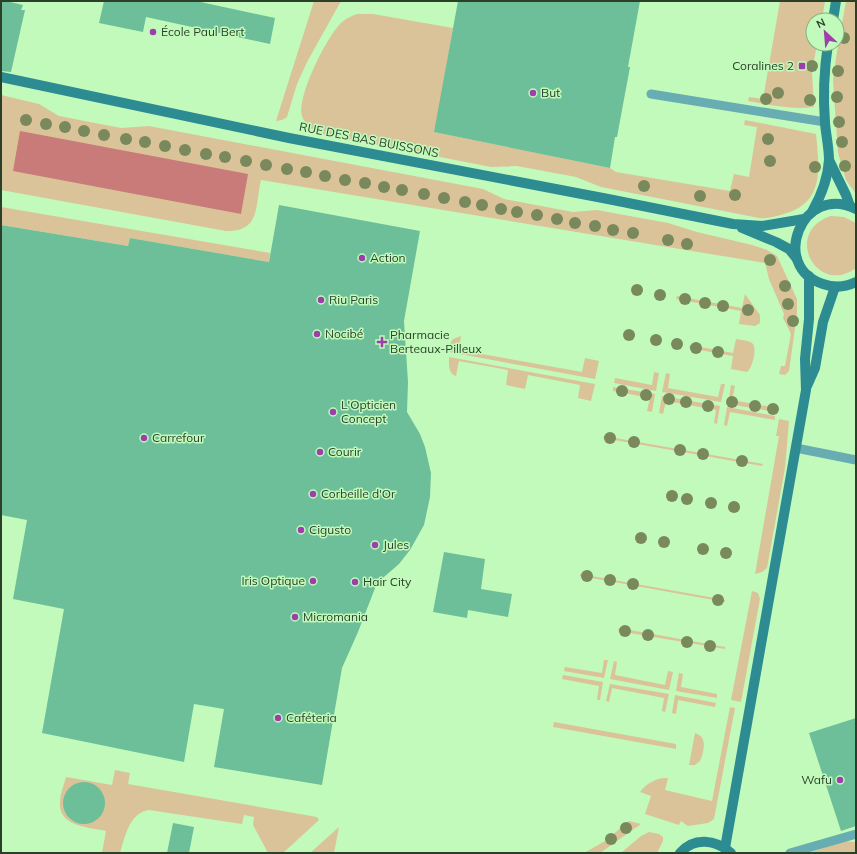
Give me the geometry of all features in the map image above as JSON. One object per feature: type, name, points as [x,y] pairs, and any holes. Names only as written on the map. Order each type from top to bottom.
[{"type":"street","points":[[834,12],[836,1]]},
{"type":"street","points":[[797,259],[795,248],[799,228],[820,198],[829,160],[825,122],[824,80],[827,52]]},
{"type":"street","name":"RUE DES BAS BUISSONS","points":[[1,77],[289,138],[733,224],[762,226],[808,216],[830,204],[853,208]]},
{"type":"street","points":[[829,160],[853,208]]},
{"type":"street","name":"RUE DES BAS BUISSONS","points":[[733,224],[789,249],[809,276]]},
{"type":"street","points":[[809,276],[821,284],[835,287],[856,282]]},
{"type":"street","points":[[680,853],[688,846],[705,841],[716,843],[728,850],[806,390],[805,360],[809,319],[809,276]]},
{"type":"street","points":[[806,390],[815,368],[823,322],[835,287]]},
{"type":"lane","points":[[651,94],[825,122]]},
{"type":"lane","points":[[796,448],[856,460]]},
{"type":"lane","points":[[790,853],[856,834]]},
{"type":"shaded area","points":[[314,1],[341,1],[307,62],[297,84],[287,117],[276,121]]},
{"type":"shaded area","points":[[780,1],[825,1],[823,12],[805,12],[805,52],[816,52],[812,72],[814,107],[789,107],[748,101],[749,97],[763,99]]},
{"type":"shaded area","points":[[846,1],[856,1],[856,194],[846,180],[838,153],[833,80],[837,52],[845,52],[844,12]]},
{"type":"shaded area","points":[[357,14],[373,14],[453,28],[435,132],[610,168],[616,172],[730,191],[734,174],[749,177],[757,127],[744,125],[745,120],[816,134],[818,170],[814,191],[808,200],[799,207],[787,213],[766,218],[759,218],[601,187],[576,177],[517,166],[491,167],[322,134],[310,128],[303,120],[301,107],[308,82],[321,53],[335,30],[344,20]]},
{"type":"shaded area","points":[[1,95],[39,104],[59,116],[121,128],[149,126],[483,189],[504,199],[573,212],[597,210],[668,223],[767,250],[777,256],[797,299],[797,314],[789,371],[785,375],[779,374],[781,366],[785,366],[791,334],[783,318],[784,314],[769,279],[765,263],[261,180],[257,207],[251,222],[245,227],[237,230],[226,231],[1,190]]},
{"type":"shaded area","points":[[20,131],[248,174],[241,214],[13,171]]},
{"type":"shaded area","points":[[1,207],[270,253],[269,262],[130,238],[128,246],[1,225]]},
{"type":"shaded area","points":[[831,216],[844,217],[856,223],[856,268],[842,275],[829,274],[818,269],[810,259],[807,247],[809,235],[816,224]]},
{"type":"shaded area","points":[[745,294],[760,315],[760,323],[755,326],[739,324],[741,311],[676,299],[677,296],[742,308]]},
{"type":"shaded area","points":[[461,336],[459,350],[582,372],[585,358],[599,361],[595,379],[449,352],[450,344],[453,339]]},
{"type":"shaded area","points":[[736,339],[749,341],[754,345],[754,358],[751,367],[747,372],[731,369],[733,356],[689,348],[690,345],[733,353]]},
{"type":"shaded area","points":[[449,357],[595,384],[591,401],[578,398],[580,385],[528,375],[525,389],[506,385],[508,370],[459,361],[456,376],[450,371]]},
{"type":"shaded area","points":[[654,372],[659,373],[656,391],[614,383],[615,378],[652,385]]},
{"type":"shaded area","points":[[666,373],[670,374],[668,388],[718,397],[721,384],[725,384],[721,402],[662,392]]},
{"type":"shaded area","points":[[731,385],[735,386],[732,400],[777,408],[776,412],[728,404]]},
{"type":"shaded area","points":[[613,387],[655,394],[652,412],[647,411],[650,398],[613,391]]},
{"type":"shaded area","points":[[662,396],[720,406],[717,424],[714,423],[716,410],[666,401],[663,414],[659,413]]},
{"type":"shaded area","points":[[727,407],[775,416],[775,420],[730,412],[727,426],[724,425]]},
{"type":"shaded area","points":[[779,419],[789,421],[785,468],[767,568],[762,572],[755,574],[779,436],[776,436]]},
{"type":"shaded area","points":[[604,436],[763,464],[762,466],[603,438]]},
{"type":"shaded area","points":[[580,574],[725,600],[725,602],[580,576]]},
{"type":"shaded area","points":[[752,591],[758,593],[760,599],[741,702],[731,700]]},
{"type":"shaded area","points":[[619,628],[725,647],[725,649],[618,631]]},
{"type":"shaded area","points":[[604,660],[608,660],[604,678],[564,671],[565,667],[602,673]]},
{"type":"shaded area","points":[[614,661],[617,662],[615,675],[665,685],[668,671],[673,672],[669,690],[610,679]]},
{"type":"shaded area","points":[[679,673],[683,674],[681,687],[717,694],[717,698],[676,691]]},
{"type":"shaded area","points":[[563,675],[603,682],[600,700],[597,700],[599,686],[562,679]]},
{"type":"shaded area","points":[[610,684],[669,694],[665,712],[662,711],[664,698],[612,688],[609,702],[606,701]]},
{"type":"shaded area","points":[[675,695],[716,703],[715,707],[678,700],[676,714],[672,713]]},
{"type":"shaded area","points":[[730,707],[735,708],[714,819],[708,823],[688,826],[681,821],[679,825],[645,814],[651,796],[640,792],[649,783],[660,778],[668,778],[665,790],[712,801]]},
{"type":"shaded area","points":[[554,722],[676,744],[676,749],[553,727]]},
{"type":"shaded area","points":[[695,733],[702,738],[704,749],[700,761],[695,765],[689,765]]},
{"type":"shaded area","points":[[115,770],[130,773],[128,784],[317,817],[319,820],[283,853],[268,853],[253,825],[254,817],[244,815],[242,824],[149,810],[142,812],[132,821],[126,833],[120,853],[102,853],[106,831],[83,827],[69,821],[64,817],[60,802],[66,777],[112,785]]},
{"type":"shaded area","points":[[629,821],[641,824],[600,853],[584,853],[605,841]]},
{"type":"shaded area","points":[[339,827],[334,853],[310,853]]},
{"type":"shaded area","points":[[649,832],[659,834],[663,837],[663,841],[657,853],[621,853],[641,836]]},
{"type":"shaded area","points":[[844,841],[856,842],[856,853],[809,853]]},
{"type":"building","points":[[1,1],[23,5],[21,10],[25,10],[11,72],[1,71]]},
{"type":"building","points":[[104,1],[196,1],[275,18],[270,44],[146,17],[143,32],[99,23]]},
{"type":"building","name":"But","points":[[458,1],[640,1],[628,67],[630,67],[610,168],[434,132]]},
{"type":"building","name":"Carrefour","points":[[279,205],[420,231],[404,321],[408,382],[407,412],[420,434],[425,447],[431,473],[430,497],[424,525],[410,550],[399,564],[377,583],[342,668],[322,785],[214,767],[224,709],[194,704],[184,762],[42,733],[64,609],[13,599],[27,520],[1,515],[1,225],[128,246],[130,238],[269,262]]},
{"type":"building","points":[[444,552],[485,559],[481,589],[512,594],[508,617],[468,610],[467,618],[433,612]]},
{"type":"building","name":"Wafu","points":[[856,718],[856,826],[841,831],[809,733]]},
{"type":"building","points":[[80,782],[88,782],[99,788],[105,799],[105,807],[99,818],[88,824],[80,824],[69,818],[63,807],[63,799],[69,788]]},
{"type":"building","points":[[173,823],[194,827],[189,853],[167,853]]},
{"type":"place","name":"École Paul Bert","points":[[153,32]]},
{"type":"place","name":"Coralines 2","points":[[802,66]]},
{"type":"place","name":"But","points":[[533,93]]},
{"type":"place","name":"Action","points":[[362,258]]},
{"type":"place","name":"Riu Paris","points":[[321,300]]},
{"type":"place","name":"Nocibé","points":[[317,334]]},
{"type":"place","name":"Pharmacie Berteaux-Pilleux","points":[[382,342]]},
{"type":"place","name":"L'Opticien Concept","points":[[333,412]]},
{"type":"place","name":"Carrefour","points":[[144,438]]},
{"type":"place","name":"Courir","points":[[320,452]]},
{"type":"place","name":"Corbeille d'Or","points":[[313,494]]},
{"type":"place","name":"Cigusto","points":[[301,530]]},
{"type":"place","name":"Jules","points":[[375,545]]},
{"type":"place","name":"Iris Optique","points":[[313,581]]},
{"type":"place","name":"Hair City","points":[[355,582]]},
{"type":"place","name":"Micromania","points":[[295,617]]},
{"type":"place","name":"Caféteria","points":[[278,718]]},
{"type":"place","name":"Wafu","points":[[840,780]]}]
